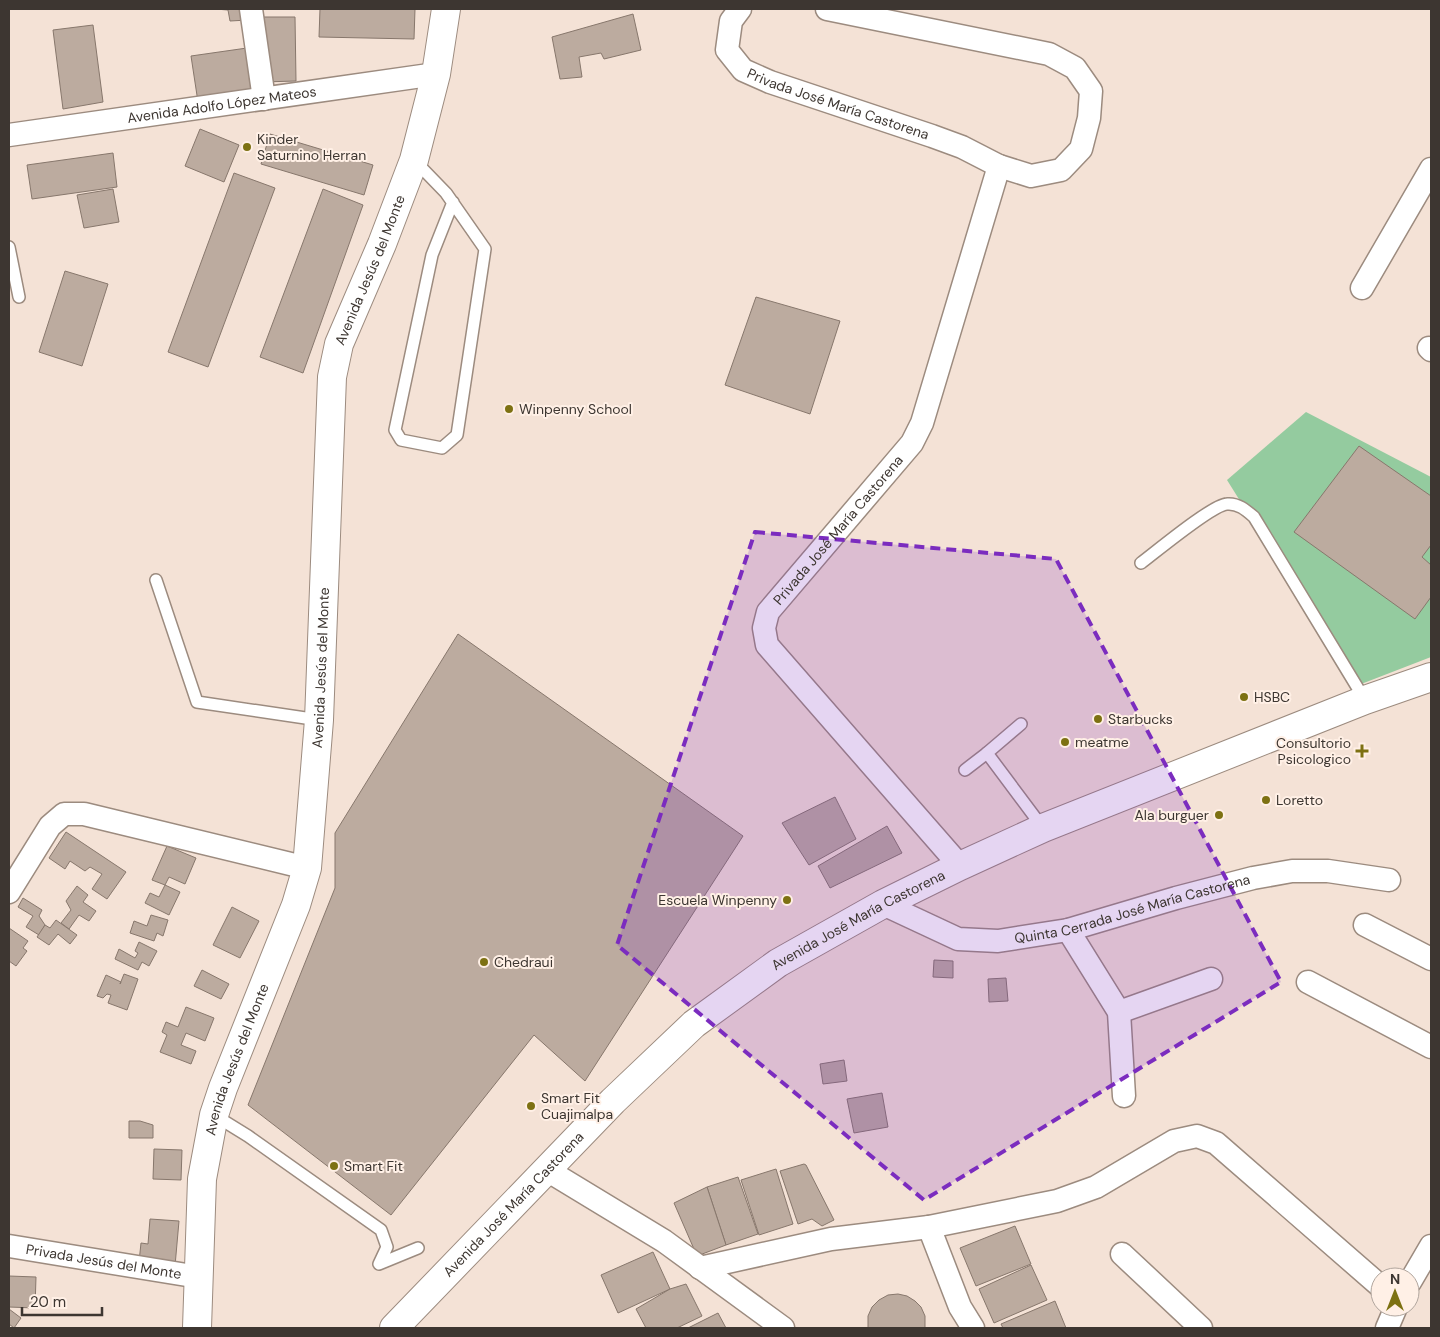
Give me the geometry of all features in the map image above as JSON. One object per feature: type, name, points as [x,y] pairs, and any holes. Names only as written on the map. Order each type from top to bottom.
[{"type":"street","points":[[251,9],[264,98]]},
{"type":"street","name":"Avenida Jesús del Monte","points":[[197,1328],[202,1179],[214,1115],[222,1088],[296,905],[307,868],[318,720],[332,376],[339,344],[382,244],[414,160],[436,74],[446,9]]},
{"type":"street","name":"Privada José María Castorena","points":[[740,9],[731,21],[727,50],[743,70],[770,82],[932,136],[962,147],[999,166],[1031,176],[1061,170],[1081,149],[1089,118],[1091,91],[1075,68],[1049,54],[827,9]]},
{"type":"street","name":"Avenida Adolfo López Mateos","points":[[9,135],[436,74]]},
{"type":"street","name":"Privada José María Castorena","points":[[960,866],[767,645],[764,628],[768,612],[912,443],[922,423],[999,166]]},
{"type":"street","points":[[1362,288],[1431,169]]},
{"type":"street","name":"Avenida José María Castorena","points":[[394,1328],[613,1101],[694,1024],[778,963],[883,904],[1043,828],[1365,700],[1431,677]]},
{"type":"street","points":[[9,892],[50,826],[64,814],[84,814],[307,868]]},
{"type":"street","name":"Quinta Cerrada José María Castorena","points":[[883,904],[958,939],[998,942],[1068,930],[1176,898],[1253,878],[1292,871],[1328,871],[1389,880]]},
{"type":"street","points":[[1366,924],[1431,959]]},
{"type":"street","points":[[1068,930],[1118,1012],[1124,1096]]},
{"type":"street","points":[[1118,1012],[1211,979]]},
{"type":"street","points":[[1308,982],[1431,1047]]},
{"type":"street","points":[[700,1268],[831,1239],[929,1227],[1057,1201],[1096,1187],[1174,1141],[1197,1136],[1216,1143],[1370,1277]]},
{"type":"street","points":[[547,1170],[664,1241],[783,1328]]},
{"type":"street","points":[[929,1227],[960,1307],[973,1328]]},
{"type":"street","name":"Privada Jesús del Monte","points":[[9,1246],[199,1276]]},
{"type":"street","points":[[1419,1267],[1431,1246]]},
{"type":"street","points":[[1122,1254],[1200,1328]]},
{"type":"lane","points":[[414,160],[446,192],[485,249],[457,435],[442,448],[401,440],[395,430],[432,255],[452,202]]},
{"type":"lane","points":[[9,247],[19,297]]},
{"type":"lane","points":[[1141,563],[1213,509],[1227,504],[1242,507],[1254,517],[1365,700]]},
{"type":"lane","points":[[156,580],[197,702],[318,720]]},
{"type":"lane","points":[[965,770],[1021,724]]},
{"type":"lane","points":[[988,753],[1043,828]]},
{"type":"lane","points":[[214,1115],[248,1136],[381,1230],[387,1247],[379,1264],[418,1248]]},
{"type":"highlighted area","points":[[755,532],[1056,559],[1281,982],[924,1200],[617,945]]},
{"type":"green space","points":[[1306,412],[1431,477],[1431,657],[1356,686],[1227,480]]},
{"type":"building","points":[[215,9],[246,9],[248,20],[230,21],[228,10]]},
{"type":"building","points":[[320,9],[415,9],[414,39],[319,37]]},
{"type":"building","points":[[633,14],[641,50],[604,59],[601,53],[579,57],[582,77],[560,79],[552,37]]},
{"type":"building","points":[[261,17],[295,17],[296,81],[262,82]]},
{"type":"building","points":[[93,25],[103,102],[63,109],[53,30]]},
{"type":"building","points":[[247,48],[254,94],[198,102],[191,56]]},
{"type":"building","points":[[200,129],[239,145],[224,182],[185,166]]},
{"type":"building","points":[[270,134],[373,165],[364,195],[261,164]]},
{"type":"building","points":[[113,153],[117,187],[32,199],[27,165]]},
{"type":"building","points":[[234,173],[275,188],[208,367],[168,352]]},
{"type":"building","points":[[113,189],[119,222],[84,228],[77,195]]},
{"type":"building","points":[[323,189],[363,205],[303,373],[260,357]]},
{"type":"building","points":[[65,271],[108,284],[82,366],[39,352]]},
{"type":"building","points":[[756,297],[840,321],[810,414],[725,385]]},
{"type":"building","points":[[1359,446],[1431,496],[1431,545],[1422,557],[1431,565],[1431,597],[1415,619],[1294,532]]},
{"type":"building","name":"Chedraui","points":[[458,634],[743,836],[585,1081],[534,1035],[391,1215],[248,1105],[335,888],[335,833]]},
{"type":"building","points":[[835,797],[856,839],[809,865],[782,823]]},
{"type":"building","points":[[887,826],[902,853],[830,888],[818,866]]},
{"type":"building","points":[[66,832],[126,872],[107,899],[92,889],[102,874],[90,867],[85,871],[70,861],[65,869],[49,858]]},
{"type":"building","points":[[167,846],[196,858],[185,884],[169,877],[165,885],[152,880]]},
{"type":"building","points":[[165,885],[180,892],[169,915],[145,903],[150,893],[159,897]]},
{"type":"building","points":[[77,886],[88,895],[83,902],[96,911],[89,921],[79,915],[69,929],[61,923],[71,910],[66,901]]},
{"type":"building","points":[[23,898],[42,910],[39,916],[45,925],[39,935],[26,927],[33,916],[18,907]]},
{"type":"building","points":[[232,907],[259,921],[240,958],[213,945]]},
{"type":"building","points":[[151,915],[168,920],[163,936],[157,933],[154,941],[130,933],[134,921],[147,926]]},
{"type":"building","points":[[56,920],[77,935],[70,944],[58,934],[49,945],[37,937],[45,925],[50,928]]},
{"type":"building","points":[[9,928],[28,941],[23,948],[27,951],[16,966],[9,961]]},
{"type":"building","points":[[139,942],[157,951],[149,966],[142,962],[138,970],[115,959],[119,949],[135,958],[138,953],[135,951]]},
{"type":"building","points":[[934,960],[953,961],[953,978],[933,977]]},
{"type":"building","points":[[202,970],[229,984],[221,999],[194,986]]},
{"type":"building","points":[[124,974],[138,979],[127,1010],[108,1003],[111,995],[107,994],[103,998],[97,996],[106,975],[121,982]]},
{"type":"building","points":[[1006,978],[1008,1001],[989,1002],[988,979]]},
{"type":"building","points":[[186,1007],[214,1018],[205,1041],[186,1033],[181,1045],[196,1051],[191,1064],[160,1052],[167,1035],[162,1032],[166,1022],[178,1027]]},
{"type":"building","points":[[844,1060],[847,1081],[823,1084],[820,1064]]},
{"type":"building","points":[[882,1093],[888,1127],[854,1133],[847,1099]]},
{"type":"building","points":[[129,1121],[140,1121],[153,1125],[153,1138],[129,1138]]},
{"type":"building","points":[[154,1149],[182,1150],[181,1180],[153,1179]]},
{"type":"building","points":[[804,1164],[834,1220],[822,1226],[812,1219],[798,1224],[780,1171]]},
{"type":"building","points":[[776,1169],[793,1224],[759,1235],[741,1180]]},
{"type":"building","points":[[738,1177],[758,1234],[726,1245],[707,1187]]},
{"type":"building","points":[[707,1187],[726,1245],[697,1256],[674,1203]]},
{"type":"building","points":[[150,1219],[179,1221],[175,1266],[139,1262],[141,1243],[148,1244]]},
{"type":"building","points":[[1015,1226],[1031,1264],[976,1286],[960,1248]]},
{"type":"building","points":[[653,1252],[670,1289],[618,1313],[601,1275]]},
{"type":"building","points":[[1031,1265],[1047,1300],[994,1323],[979,1289]]},
{"type":"building","points":[[9,1276],[36,1277],[35,1308],[9,1307]]},
{"type":"building","points":[[686,1284],[702,1316],[677,1328],[646,1328],[636,1309],[670,1289]]},
{"type":"building","points":[[898,1294],[907,1296],[921,1307],[925,1316],[925,1328],[868,1328],[868,1316],[872,1307],[888,1295]]},
{"type":"building","points":[[1055,1301],[1066,1328],[1003,1328],[1001,1324]]},
{"type":"building","points":[[9,1309],[21,1318],[14,1328],[9,1324]]},
{"type":"building","points":[[718,1313],[726,1328],[688,1328]]},
{"type":"place","name":"Kinder Saturnino Herran","points":[[247,147]]},
{"type":"place","name":"Winpenny School","points":[[509,409]]},
{"type":"place","name":"HSBC","points":[[1244,697]]},
{"type":"place","name":"Starbucks","points":[[1098,719]]},
{"type":"place","name":"meatme","points":[[1065,742]]},
{"type":"place","name":"Consultorio Psicologico","points":[[1362,751]]},
{"type":"place","name":"Loretto","points":[[1266,800]]},
{"type":"place","name":"Ala burguer","points":[[1219,815]]},
{"type":"place","name":"Escuela Winpenny","points":[[787,900]]},
{"type":"place","name":"Chedraui","points":[[484,962]]},
{"type":"place","name":"Smart Fit Cuajimalpa","points":[[531,1106]]},
{"type":"place","name":"Smart Fit","points":[[334,1166]]}]
